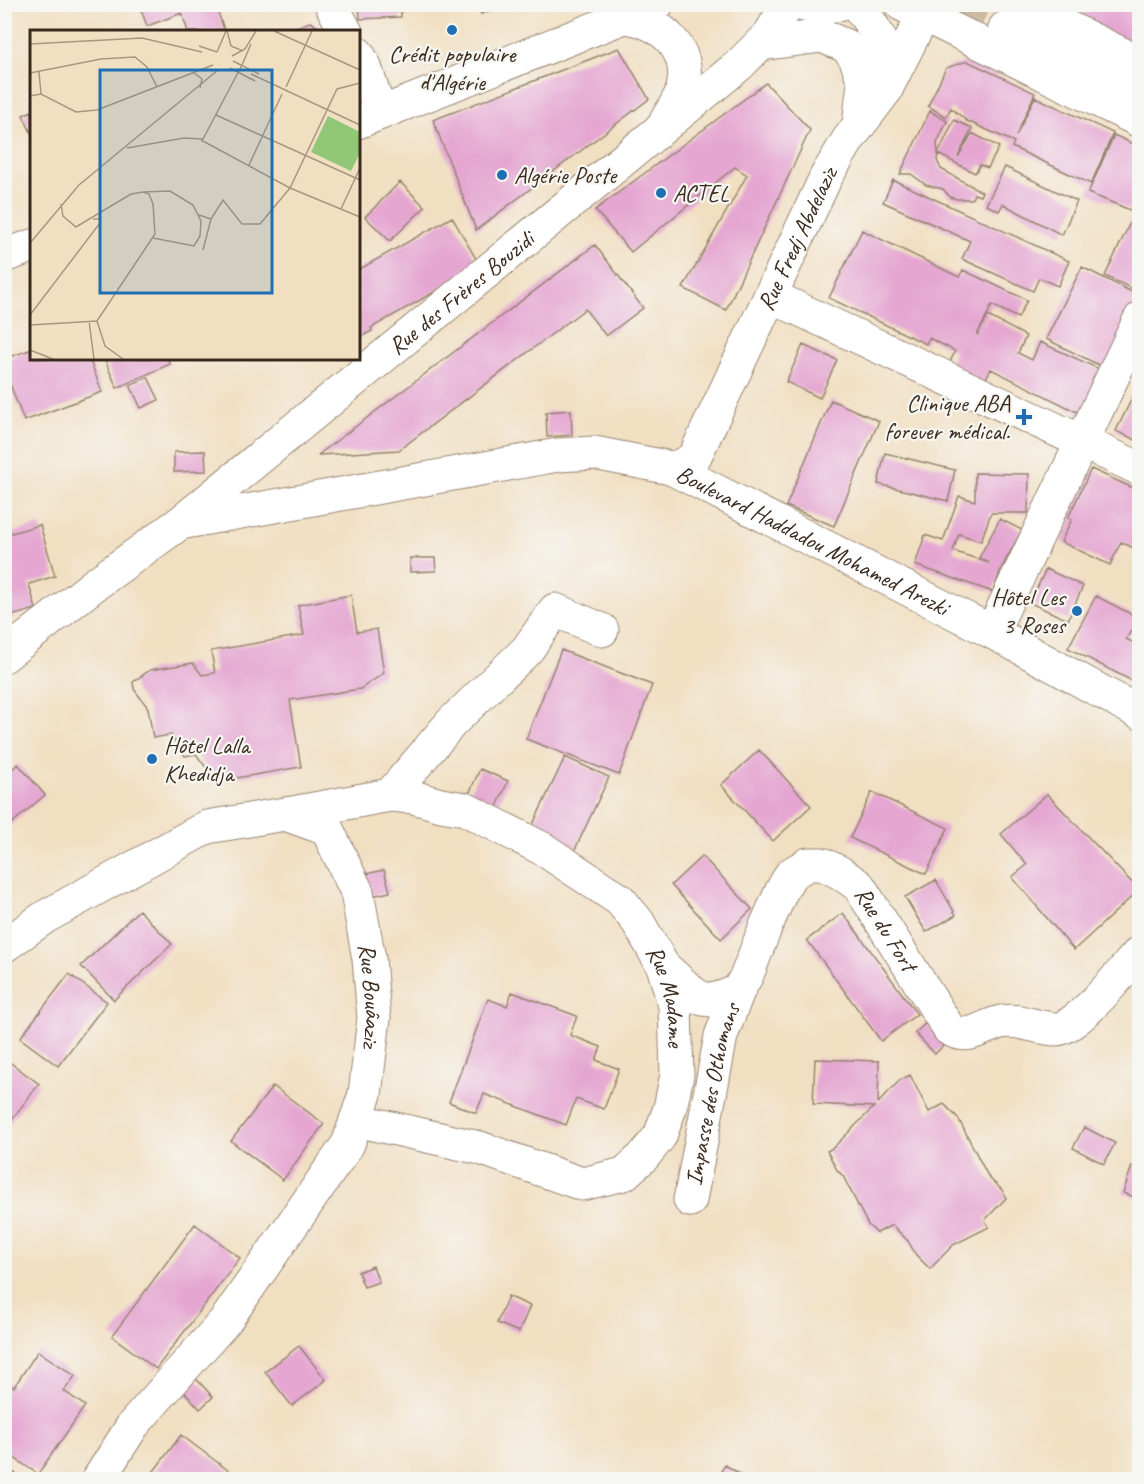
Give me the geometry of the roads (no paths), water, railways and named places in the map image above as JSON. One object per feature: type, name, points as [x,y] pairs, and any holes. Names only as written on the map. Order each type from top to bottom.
[{"type":"street","points":[[331,4],[345,30]]},
{"type":"street","points":[[360,57],[364,64],[369,117],[657,4]]},
{"type":"street","name":"Rue des Frères Bouzidi","points":[[4,656],[94,585],[180,523],[739,65],[770,34],[788,4]]},
{"type":"street","points":[[799,4],[821,8],[839,4]]},
{"type":"street","points":[[856,4],[874,28],[885,48],[887,70],[885,91]]},
{"type":"street","points":[[918,8],[1140,121]]},
{"type":"street","name":"Rue Fredj Abdelaziz","points":[[671,468],[681,466],[696,456],[826,177],[848,140],[885,91],[918,8]]},
{"type":"street","points":[[1012,16],[1140,63]]},
{"type":"street","points":[[1012,16],[1140,93]]},
{"type":"street","points":[[626,17],[654,24],[666,33],[675,44],[681,57],[684,71],[683,86],[679,100],[662,127]]},
{"type":"street","points":[[761,44],[822,36],[846,46],[855,57],[864,82],[858,126]]},
{"type":"street","points":[[4,256],[30,247]]},
{"type":"street","points":[[771,296],[1140,469]]},
{"type":"street","points":[[992,633],[1140,319]]},
{"type":"street","name":"Boulevard Haddadou Mohamed Arezki","points":[[180,523],[567,454],[594,453],[671,468],[992,633],[1140,713]]},
{"type":"street","points":[[390,795],[452,722],[527,650],[555,610],[602,630]]},
{"type":"street","name":"Rue Madame","points":[[285,814],[390,795],[413,797],[465,809],[543,849],[620,900],[638,922],[663,966],[675,1006],[677,1074],[670,1108],[660,1136],[624,1174],[582,1184],[480,1148],[356,1120]]},
{"type":"street","name":"Rue Bouâaziz","points":[[4,946],[45,917],[207,827],[285,814],[327,829],[357,892],[369,959],[374,1018],[365,1094],[348,1144],[226,1320],[133,1425],[98,1479]]},
{"type":"street","name":"Rue du Fort","points":[[738,990],[747,975],[782,890],[791,874],[808,864],[822,864],[839,872],[859,886],[949,1029],[958,1034],[971,1034],[1003,1021],[1020,1022],[1057,1030],[1070,1025],[1089,1008],[1140,952]]},
{"type":"street","points":[[663,966],[693,994],[703,999],[712,1000],[738,990]]},
{"type":"street","name":"Impasse des Othomans","points":[[690,1200],[722,1036],[738,990]]},
{"type":"tunnel","points":[[955,4],[1005,28]]},
{"type":"place","name":"Crédit populaire d'Algérie","points":[[452,30]]},
{"type":"place","name":"Algérie Poste","points":[[502,175]]},
{"type":"place","name":"ACTEL","points":[[661,193]]},
{"type":"place","name":"Clinique ABA forever médical.","points":[[1024,417]]},
{"type":"place","name":"Hôtel Les 3 Roses","points":[[1077,611]]},
{"type":"place","name":"Hôtel Lalla Khedidja","points":[[152,759]]}]
